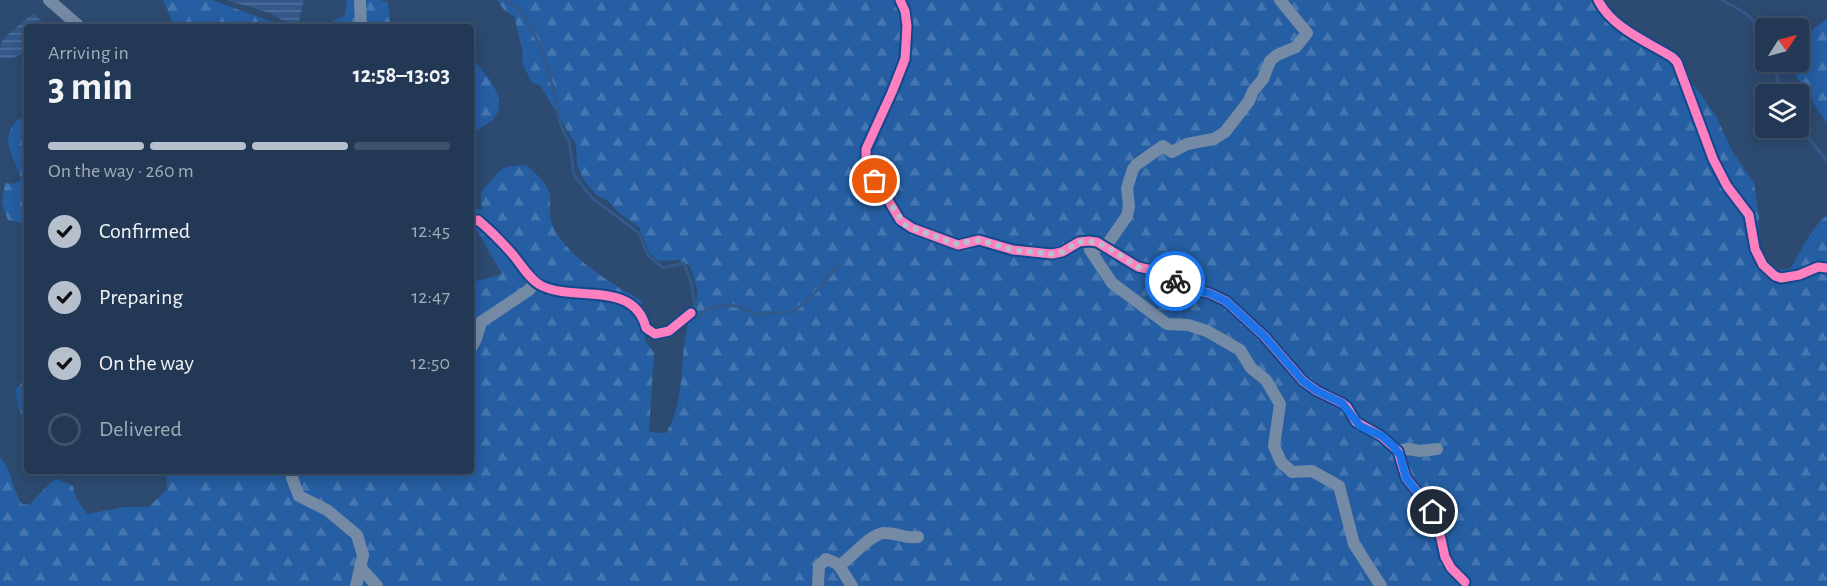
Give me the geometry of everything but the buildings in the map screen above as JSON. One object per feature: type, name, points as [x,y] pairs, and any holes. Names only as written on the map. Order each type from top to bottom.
[{"type":"street","points":[[49,0],[77,24]]},
{"type":"street","points":[[360,0],[361,24]]},
{"type":"street","points":[[900,0],[905,11],[907,26],[905,59],[866,148],[866,163],[900,220],[912,228],[958,245],[980,240],[1013,250],[1052,254],[1062,252],[1079,242],[1089,241],[1106,246],[1138,267],[1162,272],[1185,288],[1209,293],[1226,301],[1264,336],[1303,381],[1317,391],[1342,403],[1360,426],[1382,436],[1398,451],[1406,478],[1427,504],[1437,521],[1445,557],[1466,582]]},
{"type":"street","points":[[1280,0],[1307,33],[1296,47],[1276,55],[1270,61],[1263,79],[1253,91],[1249,101],[1220,136],[1186,144],[1172,152],[1163,146],[1133,169],[1127,188],[1129,206],[1127,216],[1106,246],[1090,250],[1112,283],[1167,324],[1188,325],[1207,331],[1236,346],[1251,368],[1266,380],[1280,404],[1274,446],[1281,462],[1292,472],[1312,471],[1339,486],[1354,544],[1381,586]]},
{"type":"street","points":[[1598,0],[1602,9],[1613,21],[1677,62],[1713,159],[1727,186],[1749,215],[1755,249],[1763,265],[1775,276],[1781,278],[1798,275],[1818,267],[1827,268]]},
{"type":"street","points":[[474,221],[478,220],[488,229],[540,285],[551,289],[603,295],[626,301],[636,307],[646,328],[655,334],[669,331],[691,313]]},
{"type":"street","points":[[474,343],[481,322],[529,291],[536,281]]},
{"type":"street","points":[[1398,451],[1437,449]]},
{"type":"street","points":[[293,474],[299,496],[327,510],[357,535],[363,555],[356,586]]},
{"type":"street","points":[[839,566],[879,534],[918,537]]},
{"type":"street","points":[[818,586],[820,563],[830,559],[839,566],[852,586]]},
{"type":"street","points":[[361,568],[377,586]]},
{"type":"green space","points":[[163,0],[212,0],[282,24],[174,24]]},
{"type":"green space","points":[[347,0],[379,0],[388,2],[391,24],[327,24],[345,15]]},
{"type":"green space","points":[[497,0],[1592,0],[1671,61],[1697,89],[1716,116],[1732,151],[1754,183],[1759,217],[1758,240],[1766,261],[1774,270],[1790,269],[1810,234],[1827,217],[1827,586],[0,586],[0,457],[22,504],[29,505],[51,482],[57,479],[73,486],[76,498],[87,514],[125,507],[149,507],[167,489],[166,474],[474,474],[474,283],[502,274],[474,227],[474,204],[477,209],[482,210],[483,190],[502,169],[509,167],[525,165],[544,183],[549,192],[552,224],[570,250],[593,270],[642,301],[638,314],[645,340],[654,353],[649,432],[666,433],[677,408],[687,328],[697,301],[697,289],[692,272],[689,265],[679,260],[659,261],[650,254],[639,227],[618,212],[607,200],[596,195],[584,180],[577,165],[576,145],[540,85],[532,83],[522,63],[523,53],[514,16],[505,11]]},
{"type":"green space","points":[[1827,19],[1827,124],[1809,96],[1809,84],[1801,84],[1793,72],[1809,72],[1809,32]]},
{"type":"green space","points":[[474,62],[494,86],[499,102],[499,110],[487,124],[474,131]]},
{"type":"green space","points":[[24,117],[24,223],[8,220],[2,203],[5,183],[14,184],[21,179],[8,144],[15,122]]},
{"type":"green space","points":[[24,380],[24,417],[19,410],[16,389]]},
{"type":"shaded area","points":[[226,0],[304,0],[299,22],[294,23],[268,12]]},
{"type":"shaded area","points":[[33,13],[45,24],[24,24],[24,53],[10,59],[0,58],[1,44]]},
{"type":"waterway","points":[[506,0],[519,9],[532,28],[544,57],[560,123],[569,142],[574,175],[592,198],[639,233],[648,255],[663,268],[684,263],[691,282],[697,318],[707,309],[721,305],[737,306],[758,315],[794,311],[810,298],[839,265]]},
{"type":"waterway","points":[[1722,0],[1739,9],[1755,23]]},
{"type":"waterway","points":[[1775,72],[1780,84]]},
{"type":"waterway","points":[[1808,138],[1827,161]]},
{"type":"cycle path","points":[[900,0],[905,11],[907,26],[905,59],[866,149],[866,163],[900,220],[912,228],[958,245],[979,240],[1013,250],[1052,254],[1062,252],[1079,242],[1097,242],[1138,267],[1162,272],[1185,288],[1209,293],[1226,301],[1264,336],[1303,381],[1317,391],[1342,403],[1356,422],[1381,436],[1398,451],[1406,478],[1427,504],[1437,521],[1445,557],[1451,568],[1465,582]]},
{"type":"cycle path","points":[[1598,0],[1604,10],[1621,26],[1677,62],[1713,159],[1727,186],[1749,215],[1755,249],[1763,265],[1775,276],[1781,278],[1799,275],[1818,267],[1827,268]]},
{"type":"cycle path","points":[[474,221],[478,220],[488,228],[506,246],[530,277],[542,286],[571,293],[602,295],[629,303],[639,313],[646,328],[655,334],[669,331],[691,313]]},
{"type":"way so far","points":[[875,181],[905,225],[955,244],[980,240],[1013,250],[1052,254],[1062,252],[1079,242],[1097,242],[1138,267],[1162,272],[1175,281]]},
{"type":"route","points":[[1175,281],[1185,288],[1209,293],[1226,301],[1264,336],[1303,381],[1317,391],[1342,403],[1360,426],[1382,436],[1398,451],[1406,478],[1433,512]]}]
